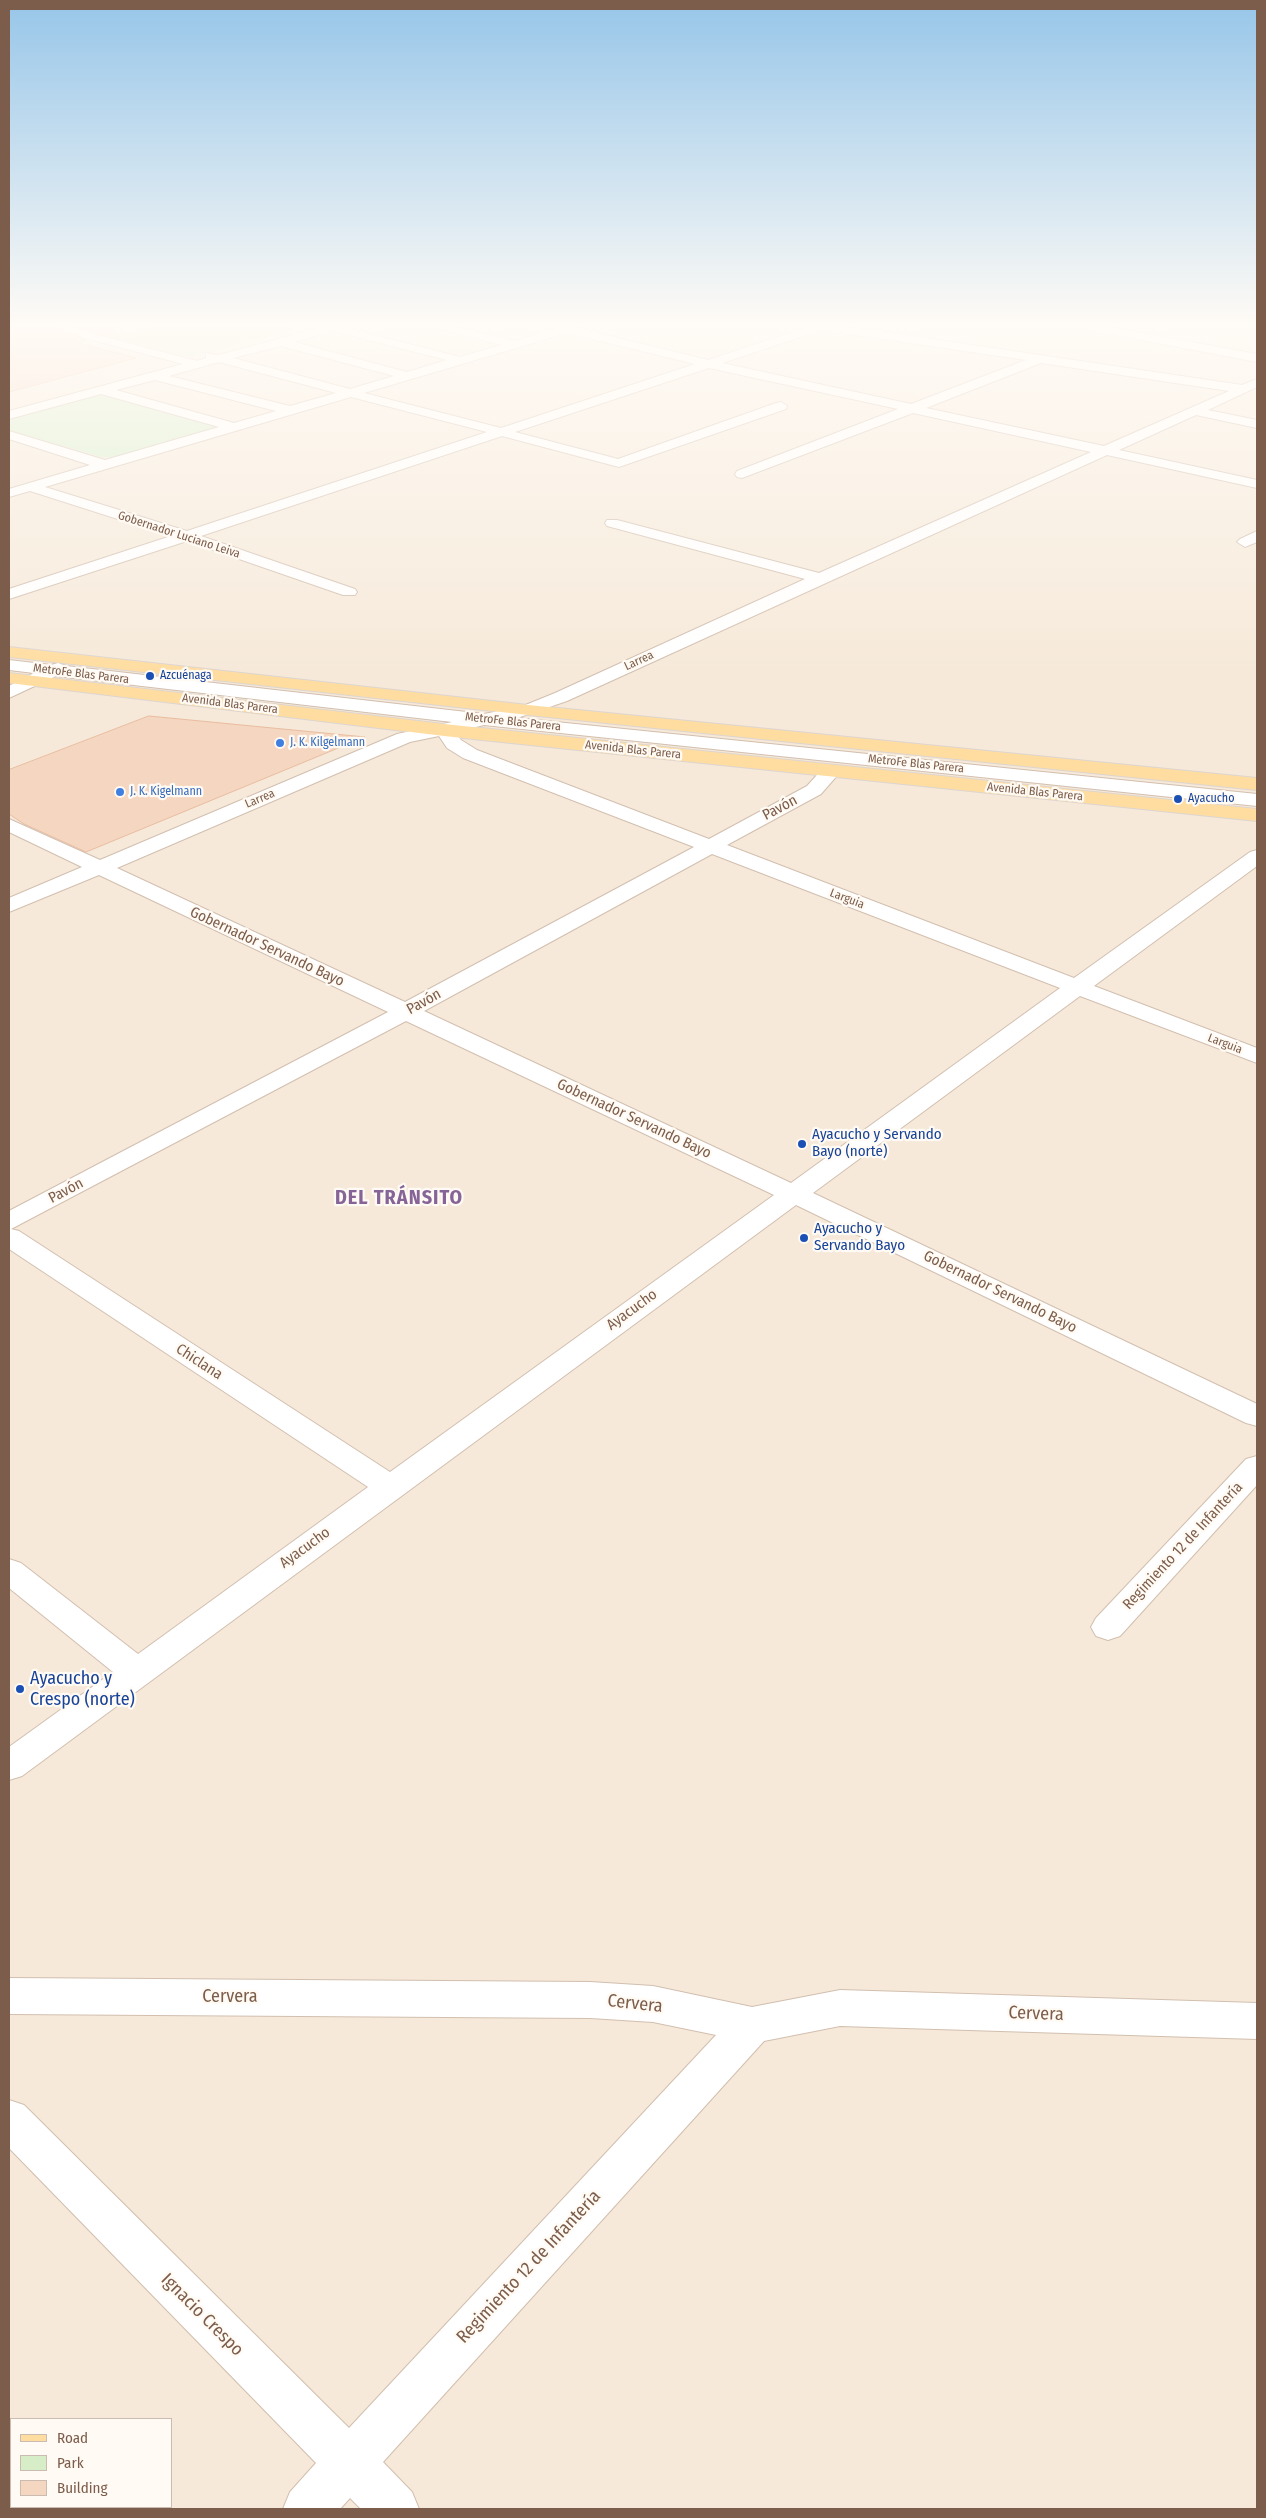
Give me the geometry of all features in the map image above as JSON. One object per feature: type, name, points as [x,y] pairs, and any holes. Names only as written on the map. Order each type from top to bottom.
[{"type":"main road","name":"Avenida Blas Parera","points":[[9,652],[528,710],[1257,784]]},
{"type":"main road","name":"Avenida Blas Parera","points":[[9,678],[444,730],[1257,815]]},
{"type":"street","points":[[23,440],[104,465]]},
{"type":"street","points":[[9,493],[191,440]]},
{"type":"street","points":[[9,594],[482,440]]},
{"type":"street","points":[[533,440],[619,463],[686,440]]},
{"type":"street","points":[[742,474],[832,440]]},
{"type":"street","points":[[1055,440],[1257,484]]},
{"type":"street","name":"Larrea","points":[[9,906],[404,738],[528,710],[561,698],[820,578],[1132,440]]},
{"type":"street","name":"Gobernador Luciano Leiva","points":[[9,480],[188,536],[349,592]]},
{"type":"street","points":[[612,523],[820,578]]},
{"type":"street","points":[[9,693],[71,660]]},
{"type":"street","name":"MetroFe Blas Parera","points":[[9,665],[486,720],[1257,800]]},
{"type":"street","name":"Larguia","points":[[444,730],[454,744],[470,754],[1257,1056]]},
{"type":"street","name":"Pavón","points":[[9,1222],[405,1012],[814,790],[832,770]]},
{"type":"street","name":"Gobernador Servando Bayo","points":[[9,825],[792,1193],[1257,1416]]},
{"type":"street","name":"Ayacucho","points":[[9,1766],[389,1486],[1078,988],[1257,856]]},
{"type":"street","name":"Chiclana","points":[[9,1237],[389,1486]]},
{"type":"street","name":"Regimiento 12 de Infantería","points":[[1108,1627],[1257,1466]]},
{"type":"street","points":[[9,1571],[136,1671]]},
{"type":"street","name":"Cervera","points":[[9,1996],[590,2000],[653,2004],[752,2025],[840,2008],[1250,2027]]},
{"type":"street","name":"Regimiento 12 de Infantería","points":[[307,2509],[752,2025]]},
{"type":"street","name":"Ignacio Crespo","points":[[9,2119],[395,2509]]},
{"type":"shaded area","points":[[9,440],[1257,440],[1257,2509],[9,2509]]},
{"type":"green space","points":[[41,440],[177,440],[115,457],[101,457]]},
{"type":"building","name":"J. K. Kigelmann","points":[[149,716],[365,737],[86,852],[24,824],[9,814],[9,770]]},
{"type":"place","name":"Azcuénaga","points":[[150,676]]},
{"type":"place","name":"J. K. Kilgelmann","points":[[280,743]]},
{"type":"place","name":"J. K. Kigelmann","points":[[120,792]]},
{"type":"place","name":"Ayacucho","points":[[1178,799]]},
{"type":"place","name":"Ayacucho y Servando Bayo (norte)","points":[[802,1144]]},
{"type":"place","name":"Ayacucho y Servando Bayo","points":[[804,1238]]},
{"type":"place","name":"Ayacucho y Crespo (norte)","points":[[20,1689]]},
{"type":"district","name":"DEL TRÁNSITO","points":[[399,1198]]}]
